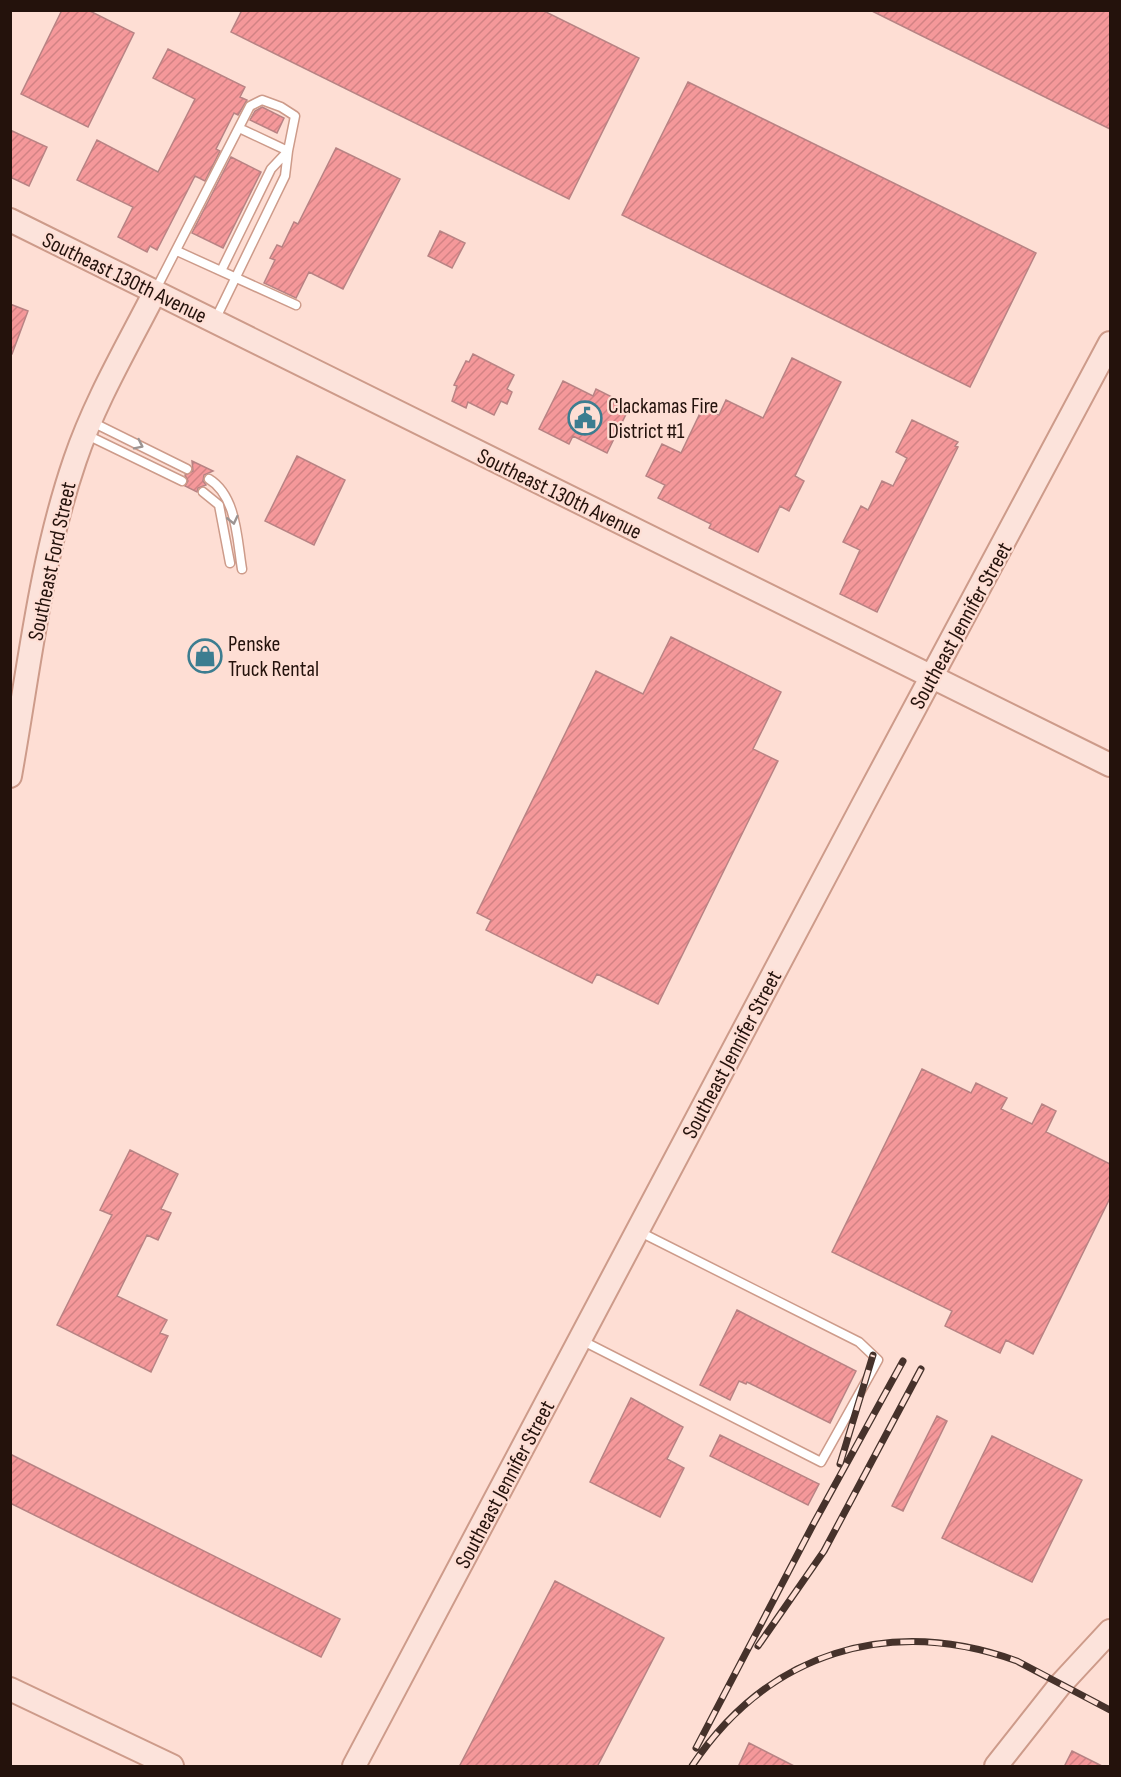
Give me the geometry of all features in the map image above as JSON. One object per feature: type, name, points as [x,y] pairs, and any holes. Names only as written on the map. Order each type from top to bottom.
[{"type":"street","name":"Southeast 130th Avenue","points":[[10,220],[1110,765]]},
{"type":"street","name":"Southeast Ford Street","points":[[10,776],[49,551],[68,481],[87,428],[155,291]]},
{"type":"street","name":"Southeast Jennifer Street","points":[[354,1767],[1110,343]]},
{"type":"street","points":[[996,1767],[1060,1685],[1110,1631]]},
{"type":"street","points":[[10,1689],[172,1767]]},
{"type":"lane","points":[[155,291],[250,106],[262,100],[281,107],[295,116],[285,176],[214,321]]},
{"type":"lane","points":[[238,128],[288,151]]},
{"type":"lane","points":[[221,271],[271,169],[288,151]]},
{"type":"lane","points":[[177,251],[296,305]]},
{"type":"lane","points":[[87,428],[188,469]]},
{"type":"lane","points":[[87,428],[182,481]]},
{"type":"lane","points":[[209,479],[225,493],[233,517],[242,569]]},
{"type":"lane","points":[[203,492],[219,505],[230,563]]},
{"type":"lane","points":[[580,1340],[821,1462],[878,1360],[859,1342],[637,1231]]},
{"type":"building","points":[[62,10],[88,10],[134,33],[88,127],[21,94]]},
{"type":"building","points":[[242,10],[542,10],[639,58],[569,199],[231,32]]},
{"type":"building","points":[[870,10],[1110,10],[1110,129],[1057,103]]},
{"type":"building","points":[[168,49],[245,87],[240,97],[247,100],[238,115],[234,113],[216,149],[220,151],[205,181],[195,176],[157,250],[150,246],[147,252],[118,237],[133,207],[77,180],[97,140],[158,172],[195,99],[153,78]]},
{"type":"building","points":[[688,82],[1036,253],[970,387],[622,215]]},
{"type":"building","points":[[262,107],[284,118],[277,133],[250,120],[255,111]]},
{"type":"building","points":[[10,130],[47,147],[29,186],[10,177]]},
{"type":"building","points":[[336,148],[400,179],[343,289],[309,272],[296,298],[264,283],[275,260],[270,258],[277,245],[282,247],[294,222],[298,224]]},
{"type":"building","points":[[231,157],[261,172],[223,248],[192,233]]},
{"type":"building","points":[[440,231],[465,243],[452,268],[428,256]]},
{"type":"building","points":[[10,304],[28,311],[12,354],[10,354]]},
{"type":"building","points":[[473,354],[514,375],[507,389],[512,392],[507,404],[501,401],[494,415],[468,402],[466,408],[452,401],[457,386],[454,385],[466,361],[469,362]]},
{"type":"building","points":[[792,358],[841,382],[795,476],[804,481],[789,511],[780,506],[758,552],[709,528],[711,524],[658,498],[665,485],[646,476],[662,444],[681,453],[703,407],[719,415],[726,400],[763,418]]},
{"type":"building","name":"Clackamas Fire District #1","points":[[563,381],[593,396],[596,389],[630,406],[607,453],[573,436],[569,444],[539,429]]},
{"type":"building","points":[[912,420],[958,442],[955,446],[958,447],[877,612],[840,594],[860,550],[843,542],[861,506],[868,510],[882,481],[893,486],[907,458],[896,452]]},
{"type":"building","points":[[297,456],[345,480],[314,545],[265,521]]},
{"type":"building","points":[[192,461],[213,471],[204,475],[203,481],[206,485],[198,488],[197,492],[185,486],[188,481],[185,475],[193,471]]},
{"type":"building","points":[[671,637],[781,692],[753,749],[778,761],[658,1004],[597,974],[592,983],[486,930],[491,920],[477,913],[596,671],[643,694]]},
{"type":"building","points":[[922,1069],[971,1093],[976,1083],[1007,1098],[1001,1109],[1032,1124],[1042,1104],[1056,1111],[1046,1132],[1110,1164],[1110,1198],[1033,1354],[1006,1340],[1000,1353],[945,1326],[952,1311],[832,1252]]},
{"type":"building","points":[[130,1150],[178,1174],[161,1209],[171,1213],[158,1240],[147,1235],[117,1296],[167,1320],[160,1333],[168,1336],[151,1372],[57,1325],[112,1215],[100,1210]]},
{"type":"building","points":[[737,1310],[856,1371],[830,1423],[747,1382],[746,1384],[739,1381],[730,1400],[700,1385]]},
{"type":"building","points":[[631,1398],[683,1427],[667,1459],[684,1468],[660,1517],[590,1482]]},
{"type":"building","points":[[937,1416],[947,1421],[903,1511],[892,1506]]},
{"type":"building","points":[[720,1435],[819,1484],[808,1505],[710,1456]]},
{"type":"building","points":[[992,1436],[1082,1480],[1032,1582],[942,1538]]},
{"type":"building","points":[[10,1454],[340,1619],[321,1657],[10,1503]]},
{"type":"building","points":[[555,1581],[664,1638],[597,1767],[459,1767]]},
{"type":"building","points":[[749,1743],[796,1767],[738,1767]]},
{"type":"building","points":[[1072,1751],[1104,1767],[1064,1767]]},
{"type":"railway","points":[[840,1464],[873,1355]]},
{"type":"railway","points":[[696,1748],[815,1521],[903,1361]]},
{"type":"railway","points":[[758,1646],[824,1551],[921,1369]]},
{"type":"railway","points":[[692,1766],[723,1727],[757,1695],[794,1671],[835,1654],[878,1644],[923,1642],[969,1648],[1017,1661],[1110,1710]]},
{"type":"place","name":"Clackamas Fire District #1","points":[[585,418]]},
{"type":"place","name":"Penske Truck Rental","points":[[205,656]]}]
